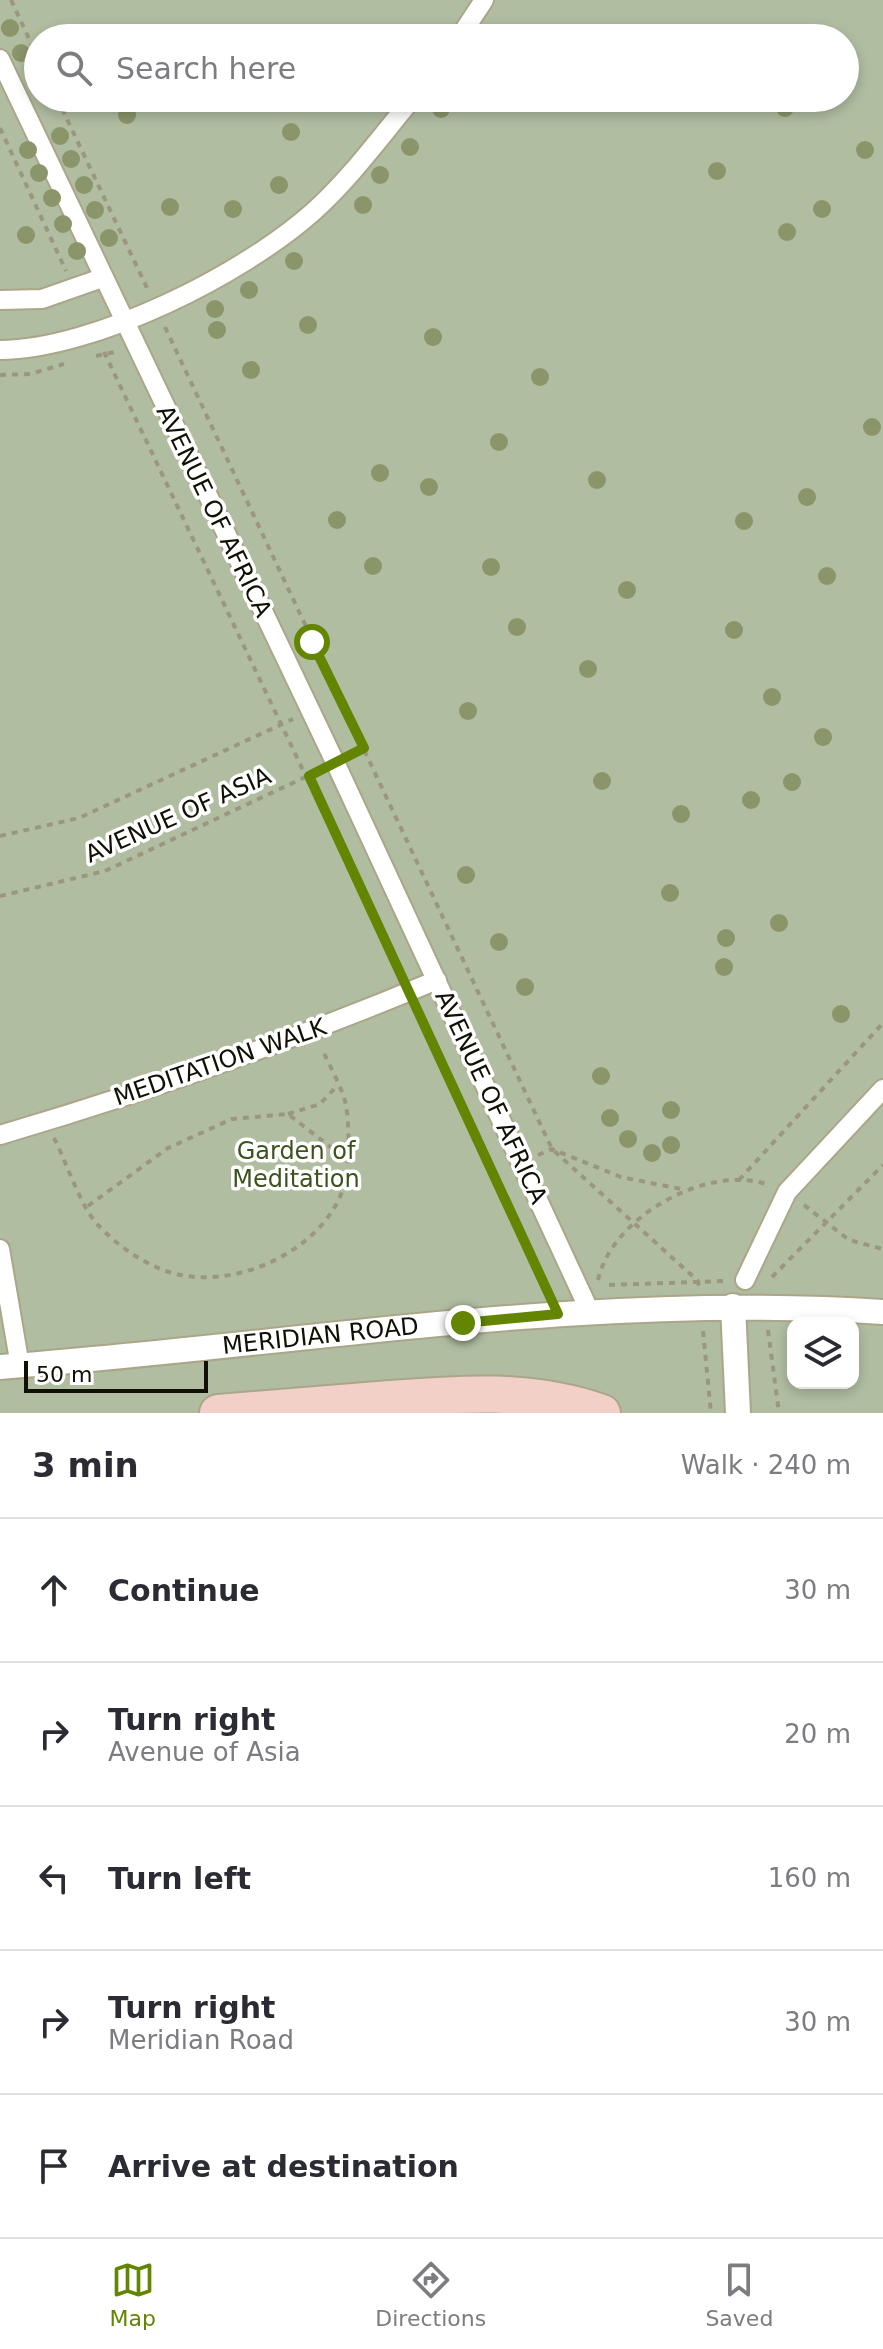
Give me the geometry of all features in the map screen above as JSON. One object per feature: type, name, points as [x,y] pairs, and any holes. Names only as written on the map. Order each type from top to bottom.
[{"type":"main road","points":[[218,1413],[481,1393],[537,1396],[600,1412]]},
{"type":"street","points":[[468,24],[484,0]]},
{"type":"street","name":"AVENUE OF AFRICA","points":[[0,59],[24,111]]},
{"type":"street","name":"AVENUE OF AFRICA","points":[[25,112],[335,762],[590,1312]]},
{"type":"street","points":[[0,350],[29,350],[123,323],[255,256],[313,212],[401,112]]},
{"type":"street","points":[[0,300],[42,299],[102,278]]},
{"type":"street","name":"MEDITATION WALK","points":[[0,1135],[315,1031],[437,980]]},
{"type":"street","points":[[745,1280],[787,1192],[883,1089]]},
{"type":"street","points":[[0,1249],[10,1366]]},
{"type":"street","points":[[733,1306],[738,1413]]},
{"type":"street","name":"MERIDIAN ROAD","points":[[10,1366],[590,1312],[733,1306],[883,1312]]},
{"type":"path","points":[[11,0],[24,28]]},
{"type":"path","points":[[64,112],[552,1149],[698,1281],[699,1289]]},
{"type":"path","points":[[0,128],[74,288]]},
{"type":"path","points":[[93,331],[309,776],[558,1314]]},
{"type":"path","name":"AVENUE OF ASIA","points":[[0,836],[79,818],[310,711]]},
{"type":"path","name":"AVENUE OF ASIA","points":[[0,896],[105,871],[364,748]]},
{"type":"path","points":[[739,1180],[883,1023]]},
{"type":"path","points":[[46,1121],[95,1223],[133,1256],[171,1273],[219,1276],[262,1268],[302,1246],[328,1215],[346,1179],[346,1106],[315,1031]]},
{"type":"path","points":[[88,1206],[168,1148],[232,1119],[288,1114],[320,1104],[338,1086]]},
{"type":"path","points":[[288,1114],[346,1159]]},
{"type":"path","points":[[520,1163],[552,1149],[621,1177],[683,1189],[739,1180],[761,1182],[787,1192],[849,1240],[883,1249]]},
{"type":"path","points":[[766,1282],[883,1165]]},
{"type":"path","points":[[597,1286],[600,1271],[613,1249],[635,1224],[683,1189]]},
{"type":"path","points":[[703,1324],[711,1413]]},
{"type":"path","points":[[767,1324],[779,1413]]},
{"type":"green space","name":"Garden of Meditation","points":[[0,0],[883,0],[883,1413],[0,1413]]},
{"type":"route","points":[[312,642],[364,748],[309,776],[558,1314],[463,1323]]}]
